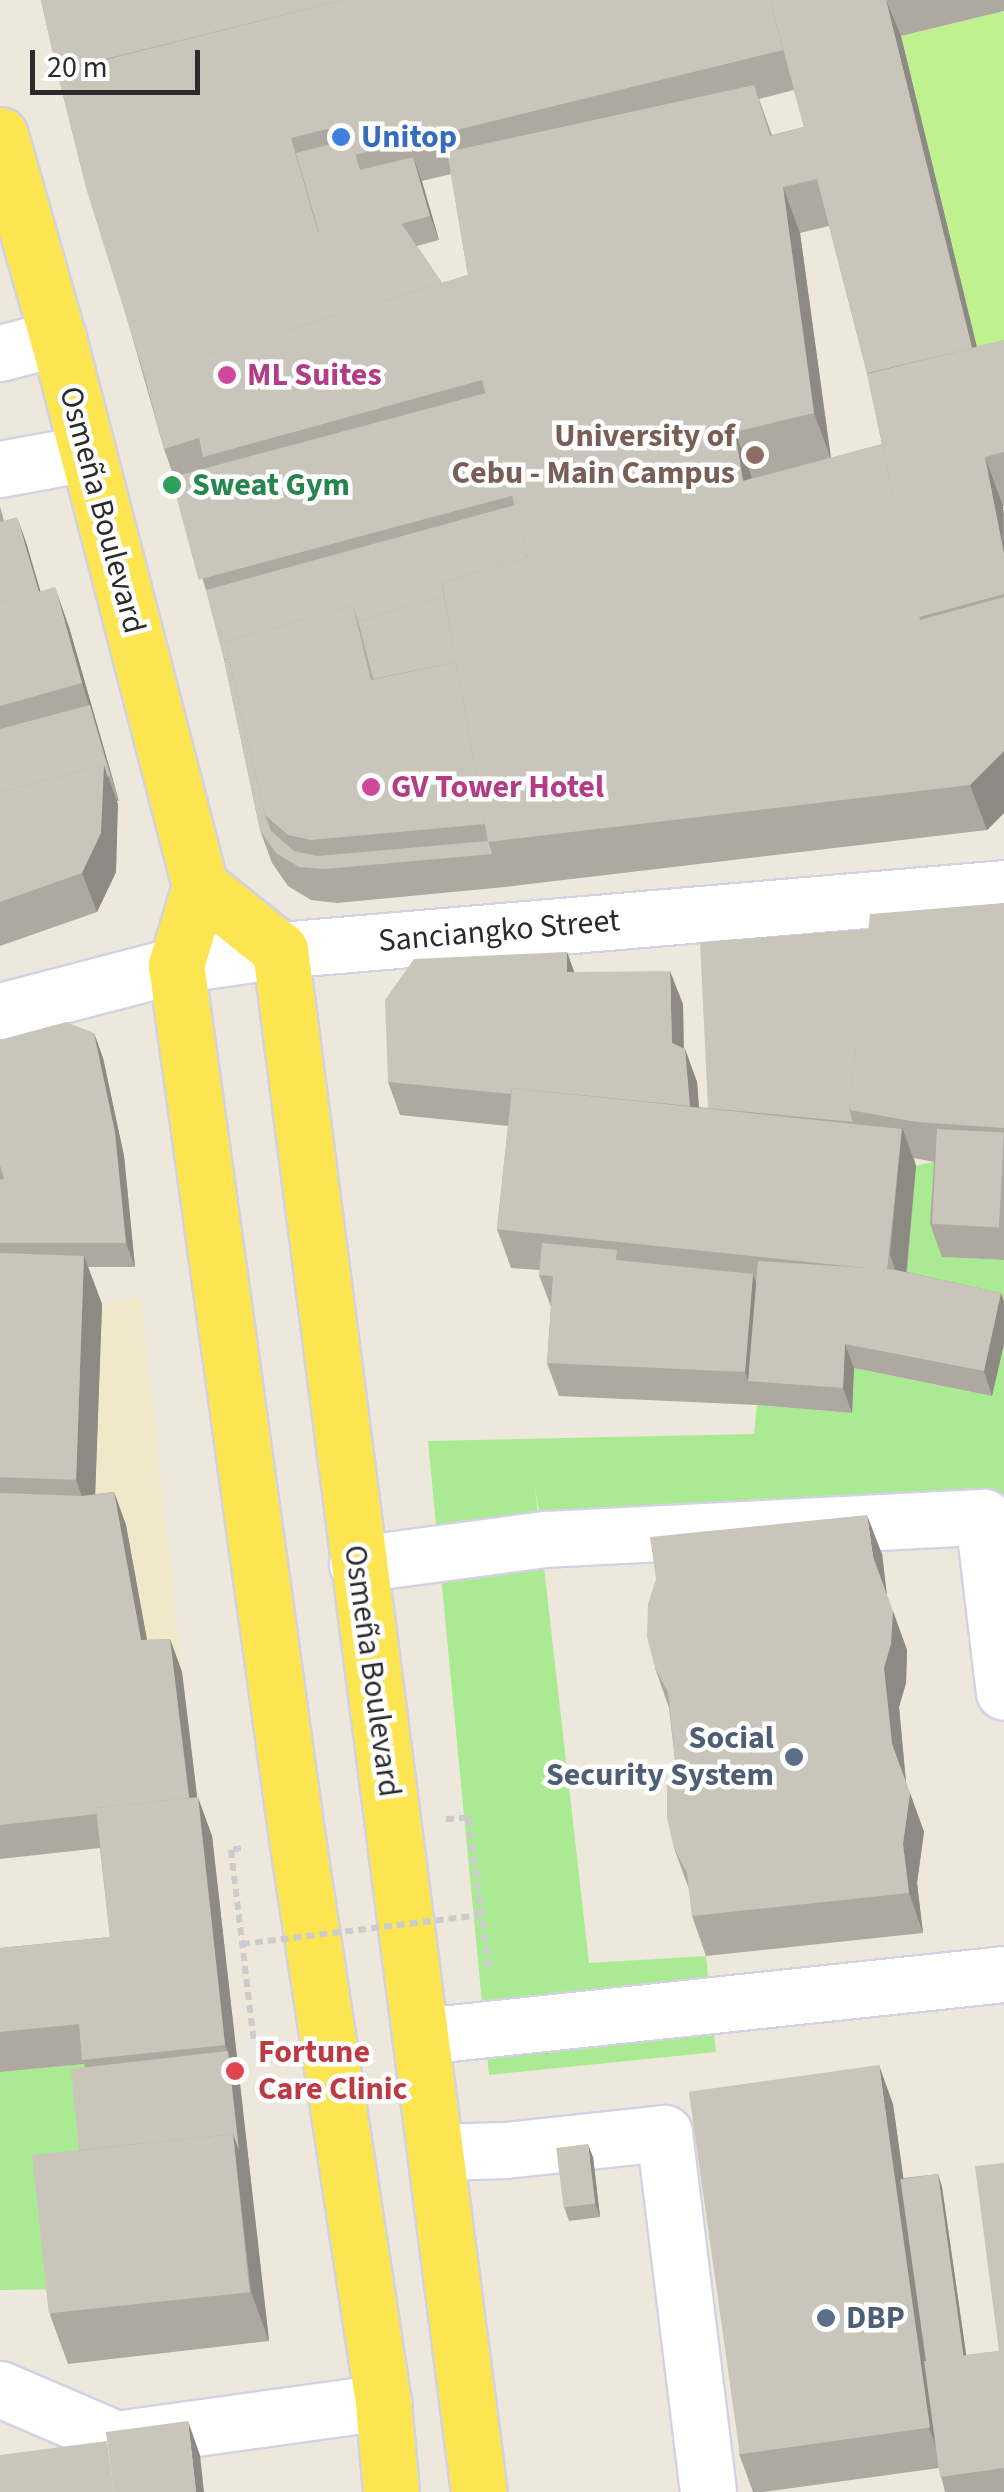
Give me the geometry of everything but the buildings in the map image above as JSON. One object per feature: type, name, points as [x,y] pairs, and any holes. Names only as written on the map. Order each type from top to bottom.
[{"type":"main road","name":"Osmeña Boulevard","points":[[0,135],[58,338],[200,886]]},
{"type":"main road","points":[[280,950],[200,886],[176,964],[297,1838],[385,2418],[391,2492]]},
{"type":"main road","name":"Osmeña Boulevard","points":[[280,950],[477,2470]]},
{"type":"main road","points":[[359,2492],[385,2418]]},
{"type":"main road","points":[[477,2470],[518,2492]]},
{"type":"street","points":[[0,353],[58,338]]},
{"type":"street","points":[[0,469],[87,452]]},
{"type":"street","name":"Sanciangko Street","points":[[0,1011],[176,964],[280,950],[1004,888]]},
{"type":"street","points":[[357,1564],[545,1539],[983,1517],[1004,1692]]},
{"type":"street","points":[[422,2036],[1004,1974]]},
{"type":"street","points":[[436,2152],[504,2150],[664,2133],[708,2492]]},
{"type":"street","points":[[0,2389],[116,2438],[385,2418]]},
{"type":"path","points":[[468,1818],[492,1990]]},
{"type":"path","points":[[230,1850],[254,2043]]},
{"type":"path","points":[[242,1944],[481,1915]]},
{"type":"shaded area","points":[[141,1297],[182,1672],[0,1672],[0,1301],[102,1304]]},
{"type":"green space","points":[[1004,11],[1004,394],[989,397],[901,36]]},
{"type":"green space","points":[[949,1162],[942,1257],[1004,1260],[1004,1316],[904,1294],[916,1166]]},
{"type":"green space","points":[[1004,1344],[1004,1496],[986,1491],[540,1516],[535,1488],[589,1963],[706,1956],[716,2052],[489,2075],[428,1441],[754,1434],[757,1405],[851,1413],[854,1368],[992,1396]]},
{"type":"green space","points":[[93,2063],[93,2200],[59,2289],[0,2290],[0,2072]]},
{"type":"place","name":"Unitop","points":[[341,137]]},
{"type":"place","name":"ML Suites","points":[[227,375]]},
{"type":"place","name":"University of Cebu - Main Campus","points":[[755,455]]},
{"type":"place","name":"Sweat Gym","points":[[172,485]]},
{"type":"place","name":"GV Tower Hotel","points":[[371,787]]},
{"type":"place","name":"Social Security System","points":[[794,1757]]},
{"type":"place","name":"Fortune Care Clinic","points":[[235,2071]]},
{"type":"place","name":"DBP","points":[[826,2318]]}]
